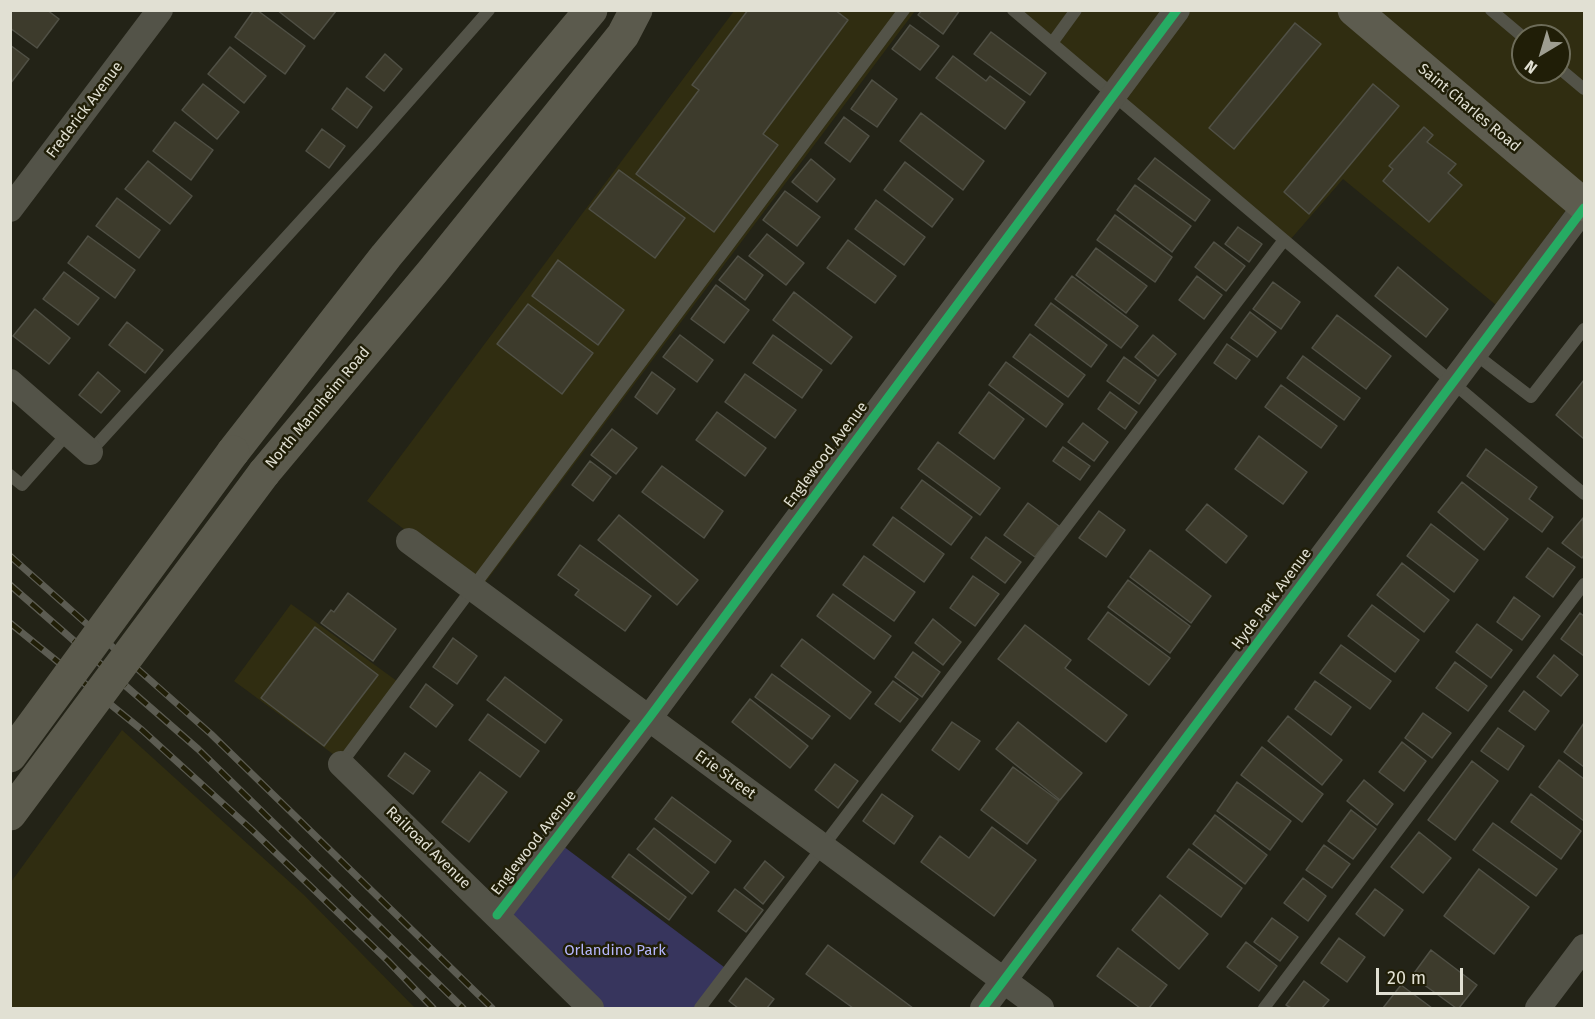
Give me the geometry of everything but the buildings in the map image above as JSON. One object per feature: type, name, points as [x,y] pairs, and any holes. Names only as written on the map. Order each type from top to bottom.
[{"type":"main road","points":[[10,756],[233,452],[386,256],[591,10]]},
{"type":"main road","name":"North Mannheim Road","points":[[10,814],[264,473],[433,271],[622,35],[636,10]]},
{"type":"main road","name":"Saint Charles Road","points":[[1354,10],[1584,207]]},
{"type":"street","name":"Frederick Avenue","points":[[10,209],[160,10]]},
{"type":"street","name":"Englewood Avenue","points":[[497,915],[649,718],[1177,10]]},
{"type":"street","name":"Hyde Park Avenue","points":[[983,1008],[1584,207]]},
{"type":"street","points":[[10,382],[90,452]]},
{"type":"street","name":"Erie Street","points":[[409,541],[1041,1008]]},
{"type":"street","name":"Railroad Avenue","points":[[341,764],[591,1008]]},
{"type":"street","points":[[1538,1008],[1584,947]]},
{"type":"lane","points":[[90,452],[489,10]]},
{"type":"lane","points":[[341,764],[904,10]]},
{"type":"lane","points":[[1013,10],[1584,494]]},
{"type":"lane","points":[[1052,43],[1077,10]]},
{"type":"lane","points":[[1491,10],[1511,27]]},
{"type":"lane","points":[[1571,78],[1584,89]]},
{"type":"lane","points":[[700,1008],[1284,240]]},
{"type":"lane","points":[[1475,354],[1531,397],[1584,329]]},
{"type":"lane","points":[[10,475],[22,485],[68,433]]},
{"type":"lane","points":[[1264,1008],[1584,584]]},
{"type":"shaded area","points":[[734,11],[915,11],[481,588],[367,501]]},
{"type":"shaded area","points":[[1021,11],[1343,11],[1572,202],[1496,305],[1343,179],[1290,240]]},
{"type":"shaded area","points":[[1363,11],[1584,11],[1584,197]]},
{"type":"shaded area","points":[[291,604],[401,684],[345,763],[234,681]]},
{"type":"shaded area","points":[[122,730],[304,895],[415,1008],[11,1008],[11,882]]},
{"type":"green space","name":"Orlandino Park","points":[[551,837],[732,973],[705,1008],[597,1008],[496,909]]},
{"type":"railway","points":[[10,556],[211,734],[492,1008]]},
{"type":"railway","points":[[10,585],[198,749],[463,1008]]},
{"type":"railway","points":[[10,623],[142,730],[252,830],[388,961],[433,1008]]},
{"type":"cycle path","points":[[497,915],[649,718],[1177,10]]},
{"type":"cycle path","points":[[983,1008],[1584,208]]}]
